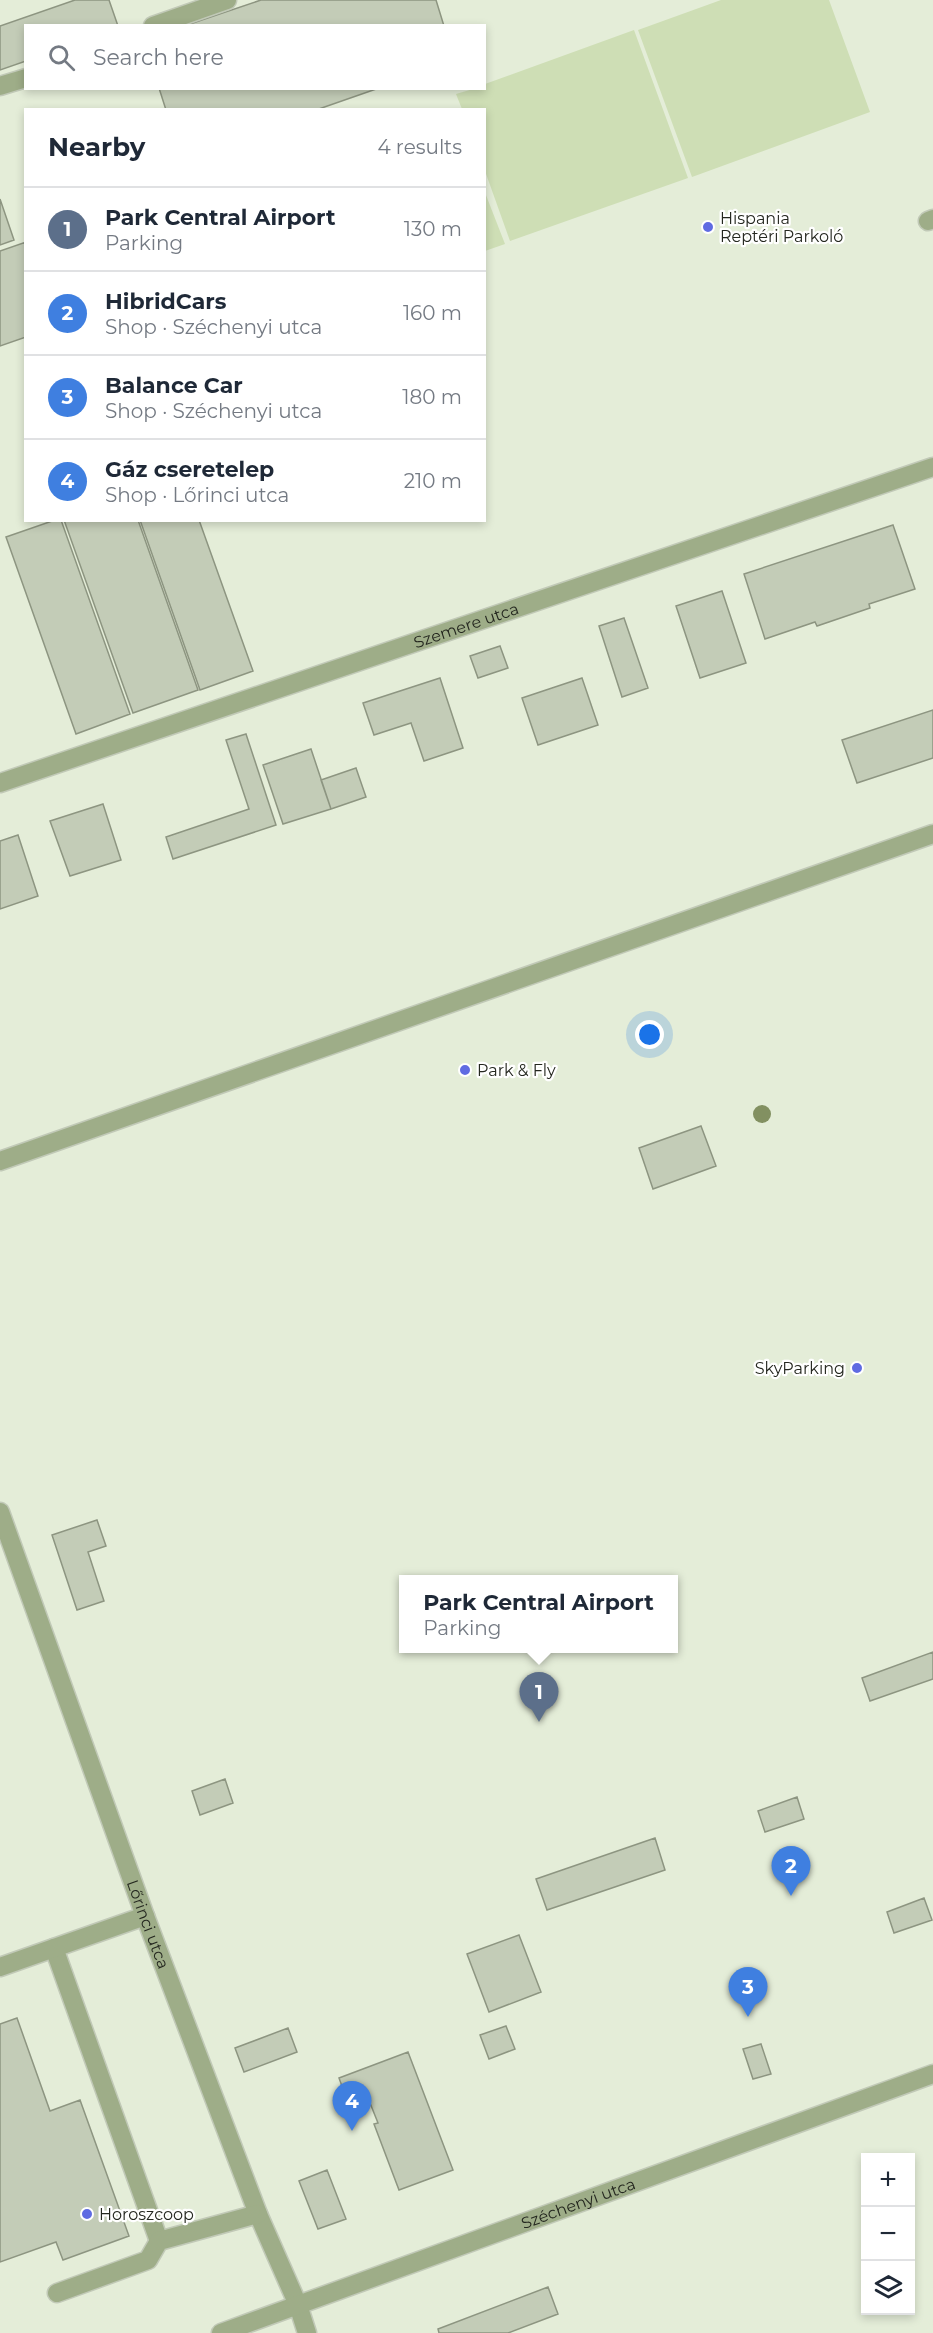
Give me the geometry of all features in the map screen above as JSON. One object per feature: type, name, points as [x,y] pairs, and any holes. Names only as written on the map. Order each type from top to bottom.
[{"type":"street","points":[[159,24],[227,0]]},
{"type":"street","points":[[0,86],[24,79]]},
{"type":"street","name":"Szemere utca","points":[[0,783],[933,466]]},
{"type":"street","points":[[0,1161],[933,834]]},
{"type":"street","name":"Lőrinci utca","points":[[0,1512],[145,1916],[258,2214],[298,2305],[307,2333]]},
{"type":"street","points":[[0,1967],[145,1916]]},
{"type":"street","points":[[54,1948],[159,2241]]},
{"type":"street","name":"Széchenyi utca","points":[[221,2333],[933,2074]]},
{"type":"street","points":[[57,2293],[148,2260],[159,2241],[258,2214]]},
{"type":"green space","points":[[721,0],[829,0],[870,112],[692,177],[638,30]]},
{"type":"green space","points":[[634,30],[688,178],[510,241],[486,174],[486,108],[462,108],[456,94],[470,90],[486,90],[486,84]]},
{"type":"green space","points":[[486,195],[505,244],[486,251]]},
{"type":"building","points":[[75,0],[109,0],[117,24],[24,24],[24,62],[0,70],[0,26]]},
{"type":"building","points":[[261,0],[436,0],[443,24],[190,24]]},
{"type":"building","points":[[160,90],[373,90],[322,108],[165,108]]},
{"type":"building","points":[[0,199],[14,240],[0,245]]},
{"type":"building","points":[[24,243],[24,338],[0,346],[0,251]]},
{"type":"building","points":[[49,522],[62,522],[130,714],[76,734],[6,537]]},
{"type":"building","points":[[65,522],[139,522],[198,690],[133,713]]},
{"type":"building","points":[[141,522],[200,522],[253,671],[200,690]]},
{"type":"building","points":[[893,525],[915,589],[869,604],[870,608],[817,626],[815,622],[765,639],[744,574]]},
{"type":"building","points":[[722,591],[746,663],[700,678],[676,606]]},
{"type":"building","points":[[624,618],[648,688],[622,697],[599,626]]},
{"type":"building","points":[[500,646],[508,668],[478,678],[470,656]]},
{"type":"building","points":[[440,678],[463,748],[424,761],[411,723],[374,735],[363,703]]},
{"type":"building","points":[[582,678],[598,725],[538,745],[522,698]]},
{"type":"building","points":[[933,710],[933,758],[857,783],[842,740]]},
{"type":"building","points":[[246,734],[276,825],[173,859],[166,837],[249,809],[226,740]]},
{"type":"building","points":[[311,749],[331,809],[283,824],[263,765]]},
{"type":"building","points":[[356,768],[366,797],[331,809],[321,780]]},
{"type":"building","points":[[103,804],[121,860],[70,876],[50,821]]},
{"type":"building","points":[[18,835],[38,896],[0,909],[0,841]]},
{"type":"building","points":[[701,1126],[716,1166],[653,1189],[639,1148]]},
{"type":"building","points":[[97,1520],[106,1546],[88,1552],[104,1601],[77,1610],[52,1535]]},
{"type":"building","points":[[933,1652],[933,1679],[870,1701],[862,1678]]},
{"type":"building","points":[[225,1779],[233,1803],[200,1815],[192,1791]]},
{"type":"building","points":[[797,1797],[804,1819],[765,1832],[758,1811]]},
{"type":"building","points":[[655,1838],[665,1870],[547,1910],[536,1879]]},
{"type":"building","points":[[924,1898],[932,1920],[894,1933],[887,1912]]},
{"type":"building","points":[[519,1935],[541,1992],[489,2012],[467,1954]]},
{"type":"building","points":[[17,2018],[50,2111],[80,2100],[129,2236],[63,2260],[56,2242],[0,2262],[0,2024]]},
{"type":"building","points":[[506,2026],[515,2049],[489,2059],[480,2035]]},
{"type":"building","points":[[288,2028],[297,2052],[244,2072],[235,2048]]},
{"type":"building","points":[[761,2044],[771,2074],[753,2079],[743,2049]]},
{"type":"building","points":[[408,2052],[453,2170],[399,2190],[374,2124],[378,2123],[366,2093],[347,2100],[339,2078]]},
{"type":"building","points":[[327,2170],[346,2219],[318,2229],[299,2181]]},
{"type":"building","points":[[548,2287],[558,2314],[508,2333],[439,2333],[438,2329]]},
{"type":"place","name":"Hispania Reptéri Parkoló","points":[[708,227]]},
{"type":"place","name":"Park & Fly","points":[[465,1070]]},
{"type":"place","name":"SkyParking","points":[[857,1368]]},
{"type":"place","name":"Park Central Airport","points":[[539,1722]]},
{"type":"place","name":"HibridCars","points":[[791,1896]]},
{"type":"place","name":"Balance Car","points":[[748,2017]]},
{"type":"place","name":"Gáz cseretelep","points":[[352,2131]]},
{"type":"place","name":"Horoszcoop","points":[[87,2214]]}]
